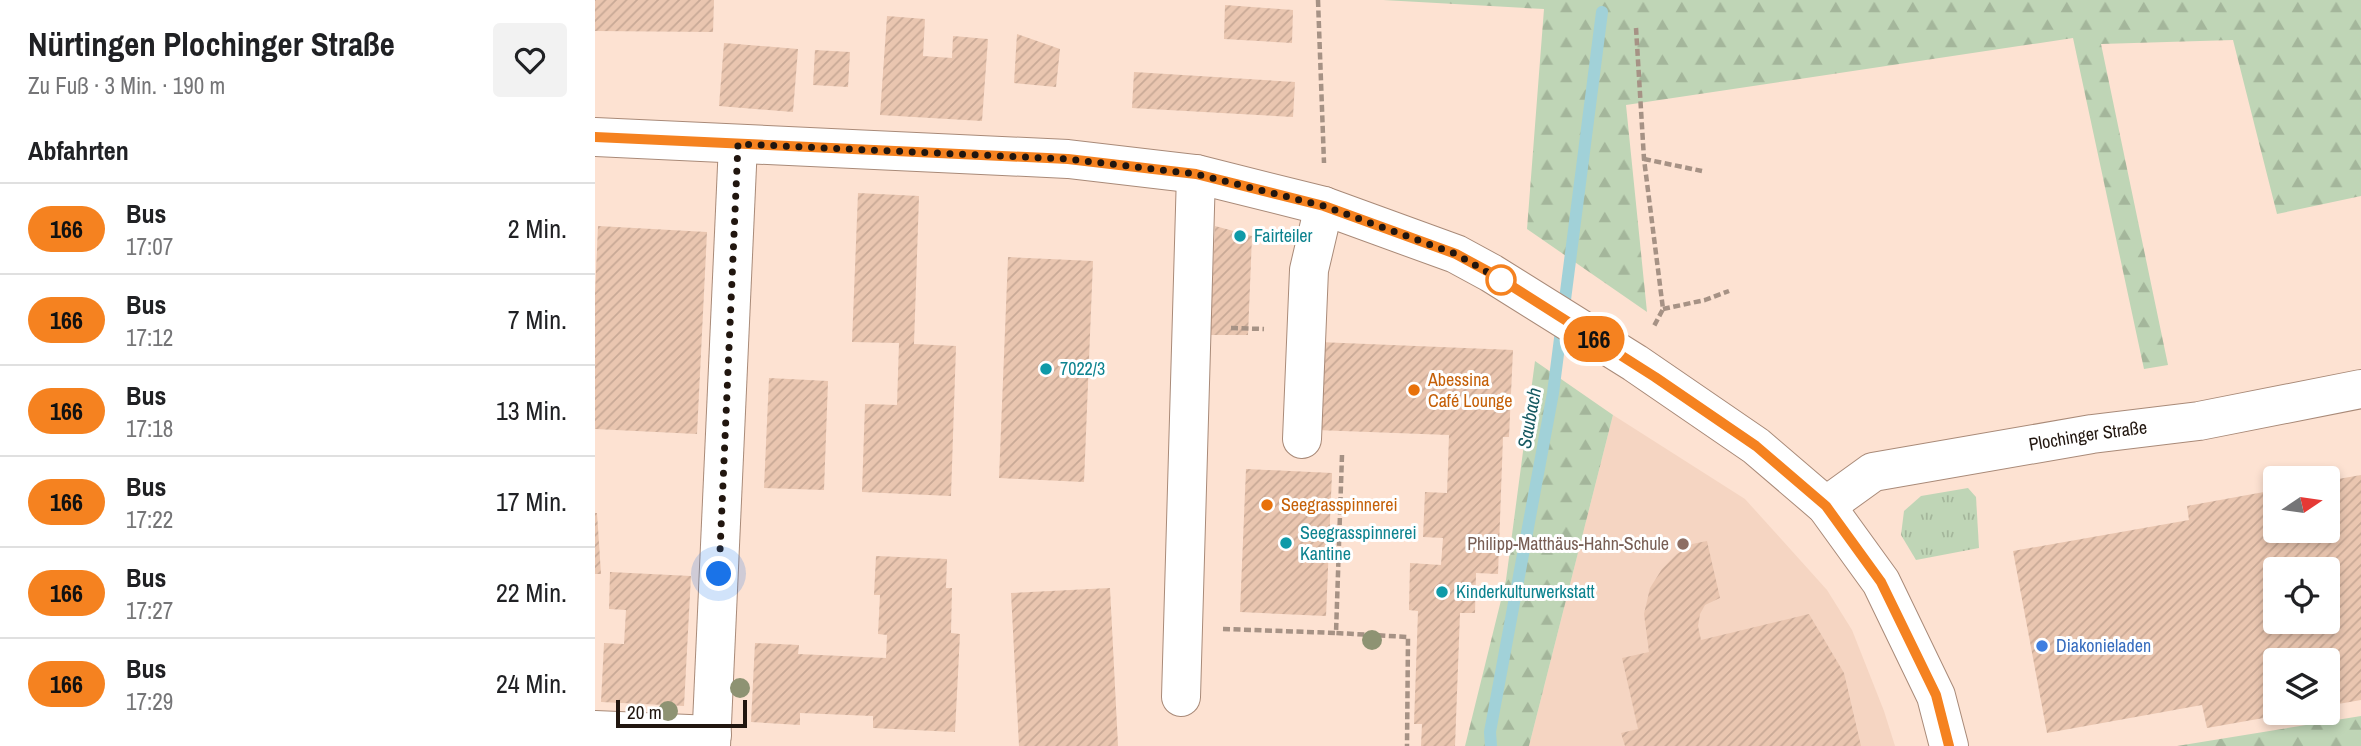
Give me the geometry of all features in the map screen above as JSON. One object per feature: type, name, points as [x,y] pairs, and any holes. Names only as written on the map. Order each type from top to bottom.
[{"type":"street","points":[[595,137],[1068,159],[1196,174],[1324,206],[1456,254],[1635,363],[1756,446],[1826,506],[1881,582],[1936,695],[1949,746]]},
{"type":"street","points":[[595,730],[712,740],[738,144]]},
{"type":"street","points":[[1181,697],[1196,174]]},
{"type":"street","points":[[1302,439],[1309,270],[1324,206]]},
{"type":"street","name":"Plochinger Straße","points":[[1826,506],[1873,472],[2092,435],[2199,421],[2361,389]]},
{"type":"path","points":[[1318,0],[1324,152]]},
{"type":"path","points":[[1635,363],[1663,309],[1644,159],[1636,28]]},
{"type":"path","points":[[1644,159],[1702,171]]},
{"type":"path","points":[[1663,309],[1705,300],[1729,291]]},
{"type":"path","points":[[1192,326],[1306,331]]},
{"type":"path","points":[[1302,439],[1301,449],[1342,451],[1336,633]]},
{"type":"path","points":[[1183,627],[1408,637],[1407,746]]},
{"type":"shaded area","name":"Philipp-Matthäus-Hahn-Schule","points":[[1613,415],[1745,499],[1827,590],[1852,630],[1895,746],[1529,746]]},
{"type":"green space","points":[[1383,0],[2361,0],[2361,196],[2277,214],[2233,40],[2101,44],[2168,365],[2144,369],[2073,38],[1626,105],[1647,312],[1527,229],[1544,9]]},
{"type":"green space","points":[[1535,361],[1613,415],[1529,746],[1465,746],[1506,580]]},
{"type":"green space","points":[[1968,488],[1976,497],[1979,548],[1916,560],[1901,535],[1904,511],[1921,496]]},
{"type":"green space","points":[[2361,716],[2361,746],[2177,746],[2306,725],[2340,725],[2340,719]]},
{"type":"building","points":[[595,0],[714,0],[713,32],[595,31]]},
{"type":"building","points":[[1225,5],[1293,10],[1292,43],[1224,39]]},
{"type":"building","points":[[887,16],[925,19],[923,56],[952,58],[953,36],[988,39],[982,121],[880,115]]},
{"type":"building","points":[[1017,34],[1060,49],[1056,87],[1014,83]]},
{"type":"building","points":[[724,43],[798,49],[793,112],[719,106]]},
{"type":"building","points":[[815,50],[850,52],[848,87],[813,85]]},
{"type":"building","points":[[1134,72],[1295,82],[1293,117],[1132,108]]},
{"type":"building","points":[[858,193],[919,196],[914,344],[956,346],[951,496],[862,492],[865,404],[897,405],[899,343],[852,342]]},
{"type":"building","points":[[598,226],[707,232],[697,434],[595,429]]},
{"type":"building","points":[[1215,226],[1252,236],[1248,335],[1210,335]]},
{"type":"building","name":"7022/3","points":[[1008,257],[1093,261],[1084,482],[999,478]]},
{"type":"building","points":[[1319,342],[1513,350],[1509,437],[1503,437],[1498,574],[1476,573],[1475,613],[1460,613],[1455,746],[1421,746],[1422,724],[1414,724],[1418,611],[1409,610],[1410,563],[1441,565],[1443,538],[1423,537],[1425,492],[1447,493],[1449,435],[1316,430]]},
{"type":"building","points":[[769,378],[828,381],[824,490],[764,488]]},
{"type":"building","name":"Seegrasspinnerei Kantine","points":[[1246,469],[1332,473],[1326,616],[1240,612]]},
{"type":"building","points":[[2361,475],[2361,700],[2340,704],[2340,648],[2263,648],[2263,718],[2207,728],[2202,705],[2047,733],[2013,551],[2189,520],[2187,506],[2263,492],[2263,543],[2340,543],[2340,479]]},
{"type":"building","points":[[597,513],[601,574],[595,574]]},
{"type":"building","points":[[1707,541],[1720,598],[1705,605],[1700,614],[1698,626],[1701,640],[1809,614],[1844,673],[1861,746],[1625,746],[1621,733],[1638,729],[1622,658],[1649,652],[1644,614],[1650,588],[1662,569],[1677,554],[1692,544]]},
{"type":"building","points":[[876,556],[947,559],[946,588],[952,588],[951,633],[960,634],[955,732],[873,728],[873,716],[800,713],[800,725],[751,722],[755,643],[799,645],[798,654],[886,658],[887,635],[878,634],[880,595],[874,595]]},
{"type":"building","points":[[610,572],[691,576],[684,706],[601,702],[604,643],[624,644],[626,610],[609,609]]},
{"type":"building","points":[[1110,588],[1118,746],[1019,746],[1011,593]]},
{"type":"waterway","name":"Saubach","points":[[1491,746],[1490,732],[1553,393],[1602,12]]},
{"type":"bus line","name":"166","points":[[595,137],[1068,159],[1196,174],[1324,206],[1456,254],[1635,363],[1756,446],[1826,506],[1881,582],[1936,695],[1949,746]]},
{"type":"place","name":"Fairteiler","points":[[1240,236]]},
{"type":"place","name":"7022/3","points":[[1046,369]]},
{"type":"place","name":"Abessina Café Lounge","points":[[1414,390]]},
{"type":"place","name":"Seegrasspinnerei","points":[[1267,505]]},
{"type":"place","name":"Seegrasspinnerei Kantine","points":[[1286,543]]},
{"type":"place","name":"Philipp-Matthäus-Hahn-Schule","points":[[1683,544]]},
{"type":"place","name":"Kinderkulturwerkstatt","points":[[1442,592]]},
{"type":"place","name":"Diakonieladen","points":[[2042,646]]},
{"type":"route","points":[[719,574],[738,144],[1068,159],[1196,174],[1324,206],[1456,254],[1501,280]]}]
